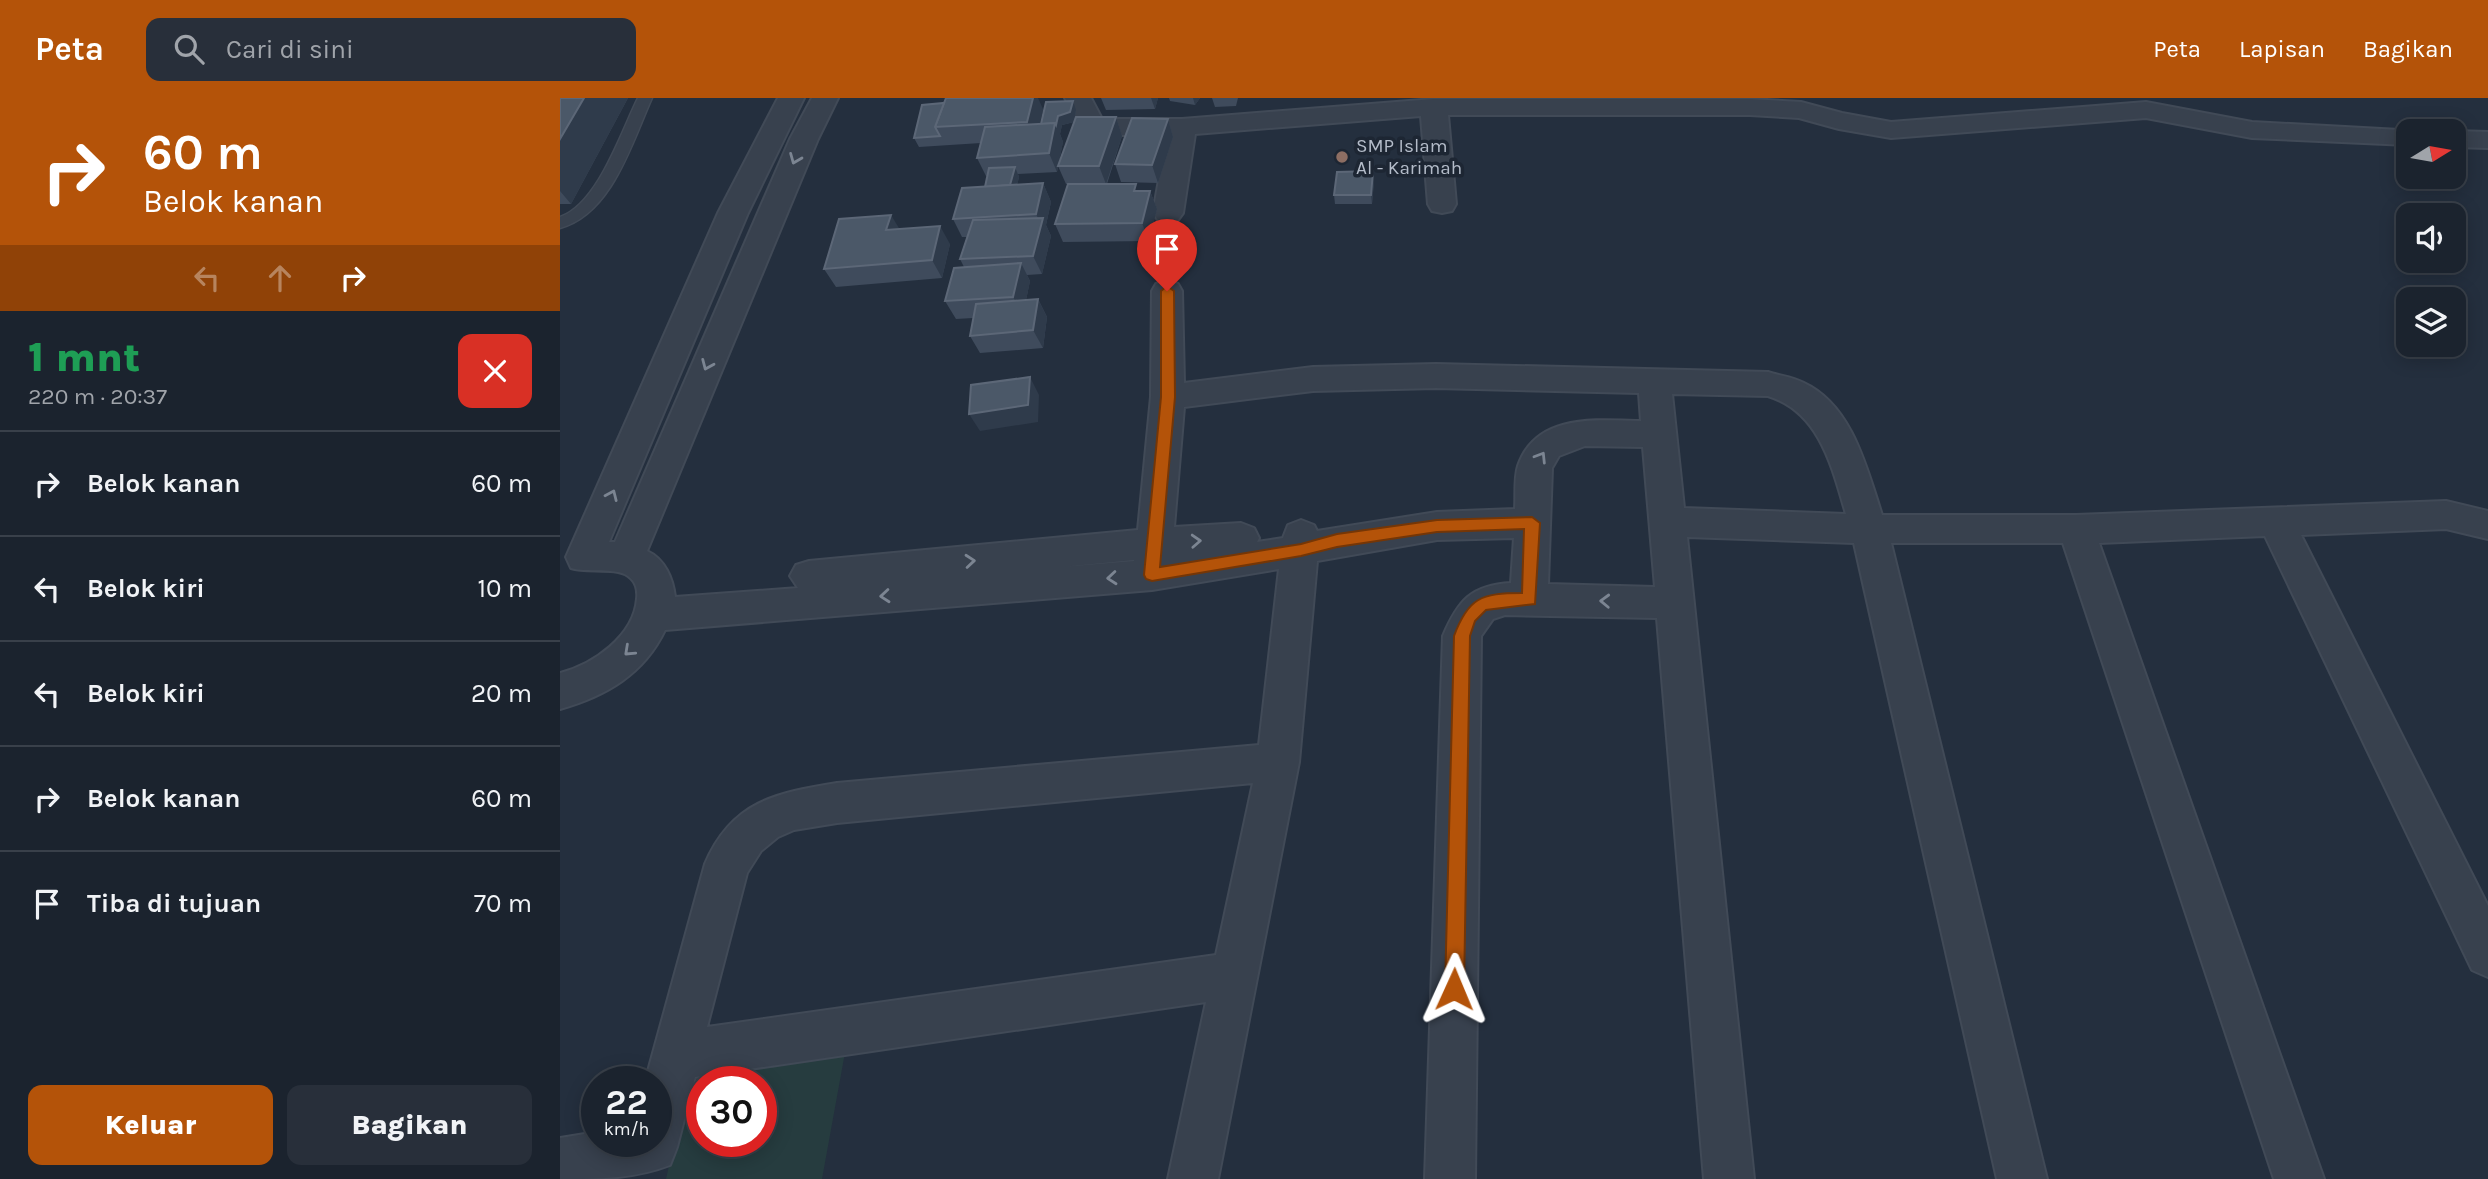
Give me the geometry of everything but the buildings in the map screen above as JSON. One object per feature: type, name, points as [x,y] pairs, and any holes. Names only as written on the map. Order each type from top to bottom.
[{"type":"street","points":[[560,691],[573,688],[609,670],[638,643],[656,603],[648,569],[626,558],[572,561],[699,295],[733,213],[791,98]]},
{"type":"street","points":[[626,558],[733,302],[804,139],[825,98]]},
{"type":"street","points":[[1077,98],[1092,127],[1182,127],[1434,107],[1750,107],[1801,110],[1839,121],[1891,130],[2146,110],[2252,130],[2396,136]]},
{"type":"street","points":[[1434,107],[1442,204]]},
{"type":"street","points":[[1168,213],[1182,127]]},
{"type":"street","points":[[2466,139],[2488,140]]},
{"type":"street","points":[[733,213],[775,209]]},
{"type":"street","points":[[1153,559],[1168,397],[1167,291]]},
{"type":"street","points":[[1168,397],[1313,379],[1436,376],[1768,384],[1795,392],[1819,410],[1840,445],[1869,529],[2022,1179]]},
{"type":"street","points":[[1654,382],[1729,1179]]},
{"type":"street","points":[[1529,599],[1535,467],[1547,447],[1568,436],[1585,433],[1658,435]]},
{"type":"street","points":[[1667,522],[1869,529],[2076,529],[2446,515],[2488,525]]},
{"type":"street","points":[[2276,521],[2488,954]]},
{"type":"street","points":[[656,603],[1153,559],[1437,526],[1532,523]]},
{"type":"street","points":[[2076,529],[2299,1179]]},
{"type":"street","points":[[1193,1179],[1278,762],[1313,542]]},
{"type":"street","points":[[1450,1179],[1462,636],[1469,618],[1481,604],[1500,599],[1673,603]]},
{"type":"street","points":[[672,1079],[727,864],[753,829],[772,817],[799,809],[837,803],[1278,762]]},
{"type":"street","points":[[679,1055],[1234,975]]},
{"type":"street","points":[[560,1163],[602,1157]]},
{"type":"lane","points":[[560,223],[582,213],[597,195],[645,98]]},
{"type":"green space","points":[[846,1047],[822,1179],[666,1179],[686,1091],[686,1157],[777,1157],[777,1066],[712,1066]]},
{"type":"place","name":"SMP Islam Al - Karimah","points":[[1342,157]]},
{"type":"route","points":[[1167,291],[1168,397],[1152,575],[1301,550],[1337,541],[1437,526],[1532,523],[1529,599],[1500,599],[1481,604],[1469,618],[1462,636],[1454,989]]}]
